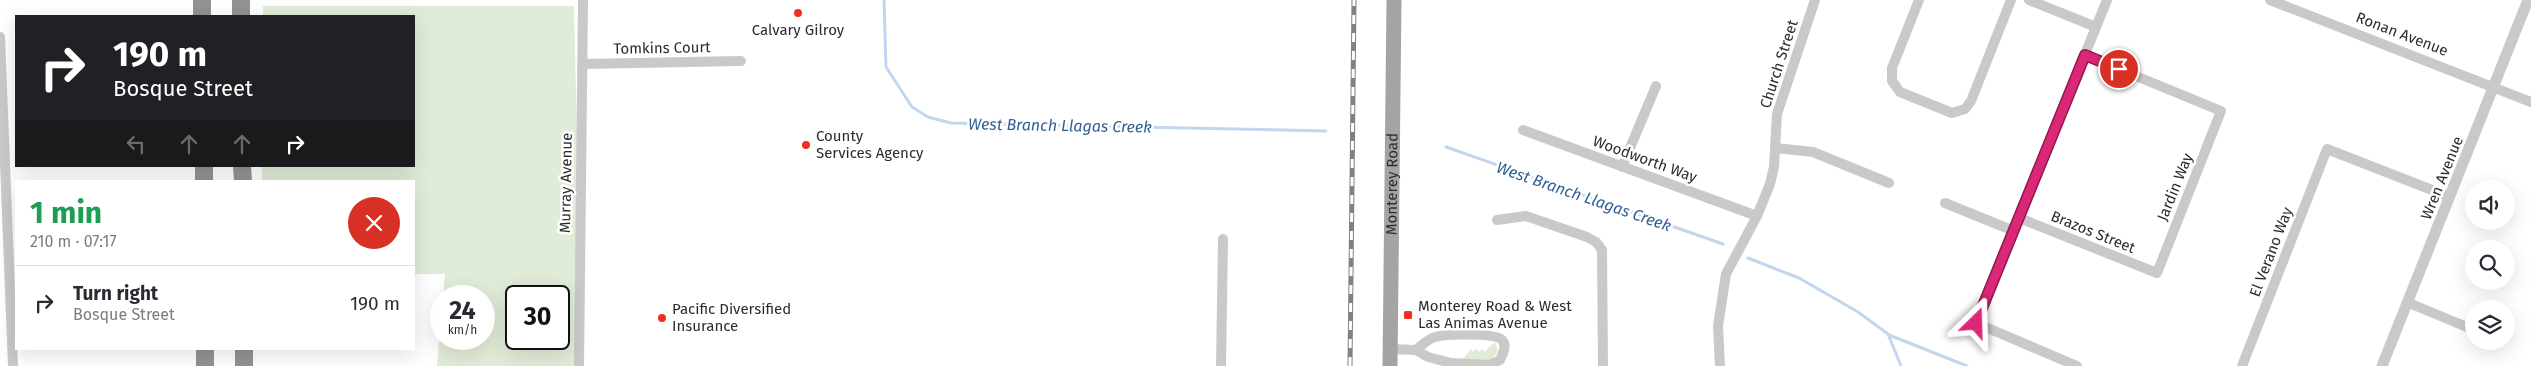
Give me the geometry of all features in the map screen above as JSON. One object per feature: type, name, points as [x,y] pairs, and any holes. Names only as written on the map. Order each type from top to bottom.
[{"type":"highway","points":[[202,0],[202,15]]},
{"type":"highway","points":[[241,0],[241,15]]},
{"type":"highway","points":[[204,167],[204,180]]},
{"type":"highway","points":[[242,167],[243,180]]},
{"type":"highway","points":[[205,350],[205,366]]},
{"type":"highway","points":[[244,350],[244,366]]},
{"type":"main road","name":"Monterey Road","points":[[1390,366],[1394,0]]},
{"type":"street","name":"Murray Avenue","points":[[579,366],[583,0]]},
{"type":"street","name":"Church Street","points":[[1720,366],[1718,326],[1726,274],[1757,216],[1770,184],[1776,148],[1777,114],[1815,0]]},
{"type":"street","points":[[1919,0],[1892,68],[1892,81],[1900,92],[1952,112],[1965,109],[1971,101],[2011,0]]},
{"type":"street","points":[[2029,0],[2096,27]]},
{"type":"street","points":[[2076,366],[1976,323],[2107,0]]},
{"type":"street","name":"Ronan Avenue","points":[[2270,0],[2531,102]]},
{"type":"street","name":"Wren Avenue","points":[[2382,366],[2409,303],[2528,0]]},
{"type":"street","points":[[0,37],[13,366]]},
{"type":"street","name":"Jardin Way","points":[[2085,55],[2221,111],[2157,273]]},
{"type":"street","name":"Tomkins Court","points":[[582,64],[741,61]]},
{"type":"street","points":[[1622,168],[1656,86]]},
{"type":"street","name":"Woodworth Way","points":[[1523,130],[1622,168],[1757,216]]},
{"type":"street","points":[[1776,148],[1813,152],[1889,184]]},
{"type":"street","name":"El Verano Way","points":[[2242,366],[2327,149],[2450,197]]},
{"type":"street","points":[[1945,203],[2014,231]]},
{"type":"street","points":[[1497,220],[1526,216],[1587,237],[1596,242],[1602,250],[1603,366]]},
{"type":"street","name":"Brazos Street","points":[[2019,218],[2157,273]]},
{"type":"street","points":[[1221,366],[1223,239]]},
{"type":"street","points":[[2409,303],[2465,326]]},
{"type":"street","points":[[1390,349],[1416,350],[1428,357],[1451,363],[1489,365],[1500,360],[1504,353],[1504,343],[1500,338],[1484,335],[1436,336],[1416,350]]},
{"type":"green space","points":[[263,6],[574,6],[580,262],[577,366],[437,366],[438,350],[495,350],[495,285],[444,285],[445,274],[415,274],[415,180],[262,180],[262,167],[415,167],[415,15],[263,15]]},
{"type":"green space","points":[[1495,342],[1498,351],[1492,358],[1483,361],[1463,359],[1471,349],[1473,352],[1476,348],[1479,352],[1482,349],[1484,352]]},
{"type":"waterway","name":"West Branch Llagas Creek","points":[[884,0],[886,67],[912,107],[928,117],[951,123],[1326,131]]},
{"type":"waterway","name":"West Branch Llagas Creek","points":[[1446,147],[1723,244]]},
{"type":"waterway","name":"West Branch Llagas Creek","points":[[1748,258],[1799,278],[1858,312],[1888,334],[1901,366]]},
{"type":"waterway","points":[[1889,335],[1967,366]]},
{"type":"railway","points":[[1350,366],[1354,0]]},
{"type":"place","name":"Calvary Gilroy","points":[[798,13]]},
{"type":"place","name":"County Services Agency","points":[[806,145]]},
{"type":"place","name":"Monterey Road & West Las Animas Avenue","points":[[1408,315]]},
{"type":"place","name":"Pacific Diversified Insurance","points":[[662,318]]},
{"type":"route","points":[[1976,323],[2085,55],[2119,69]]}]
